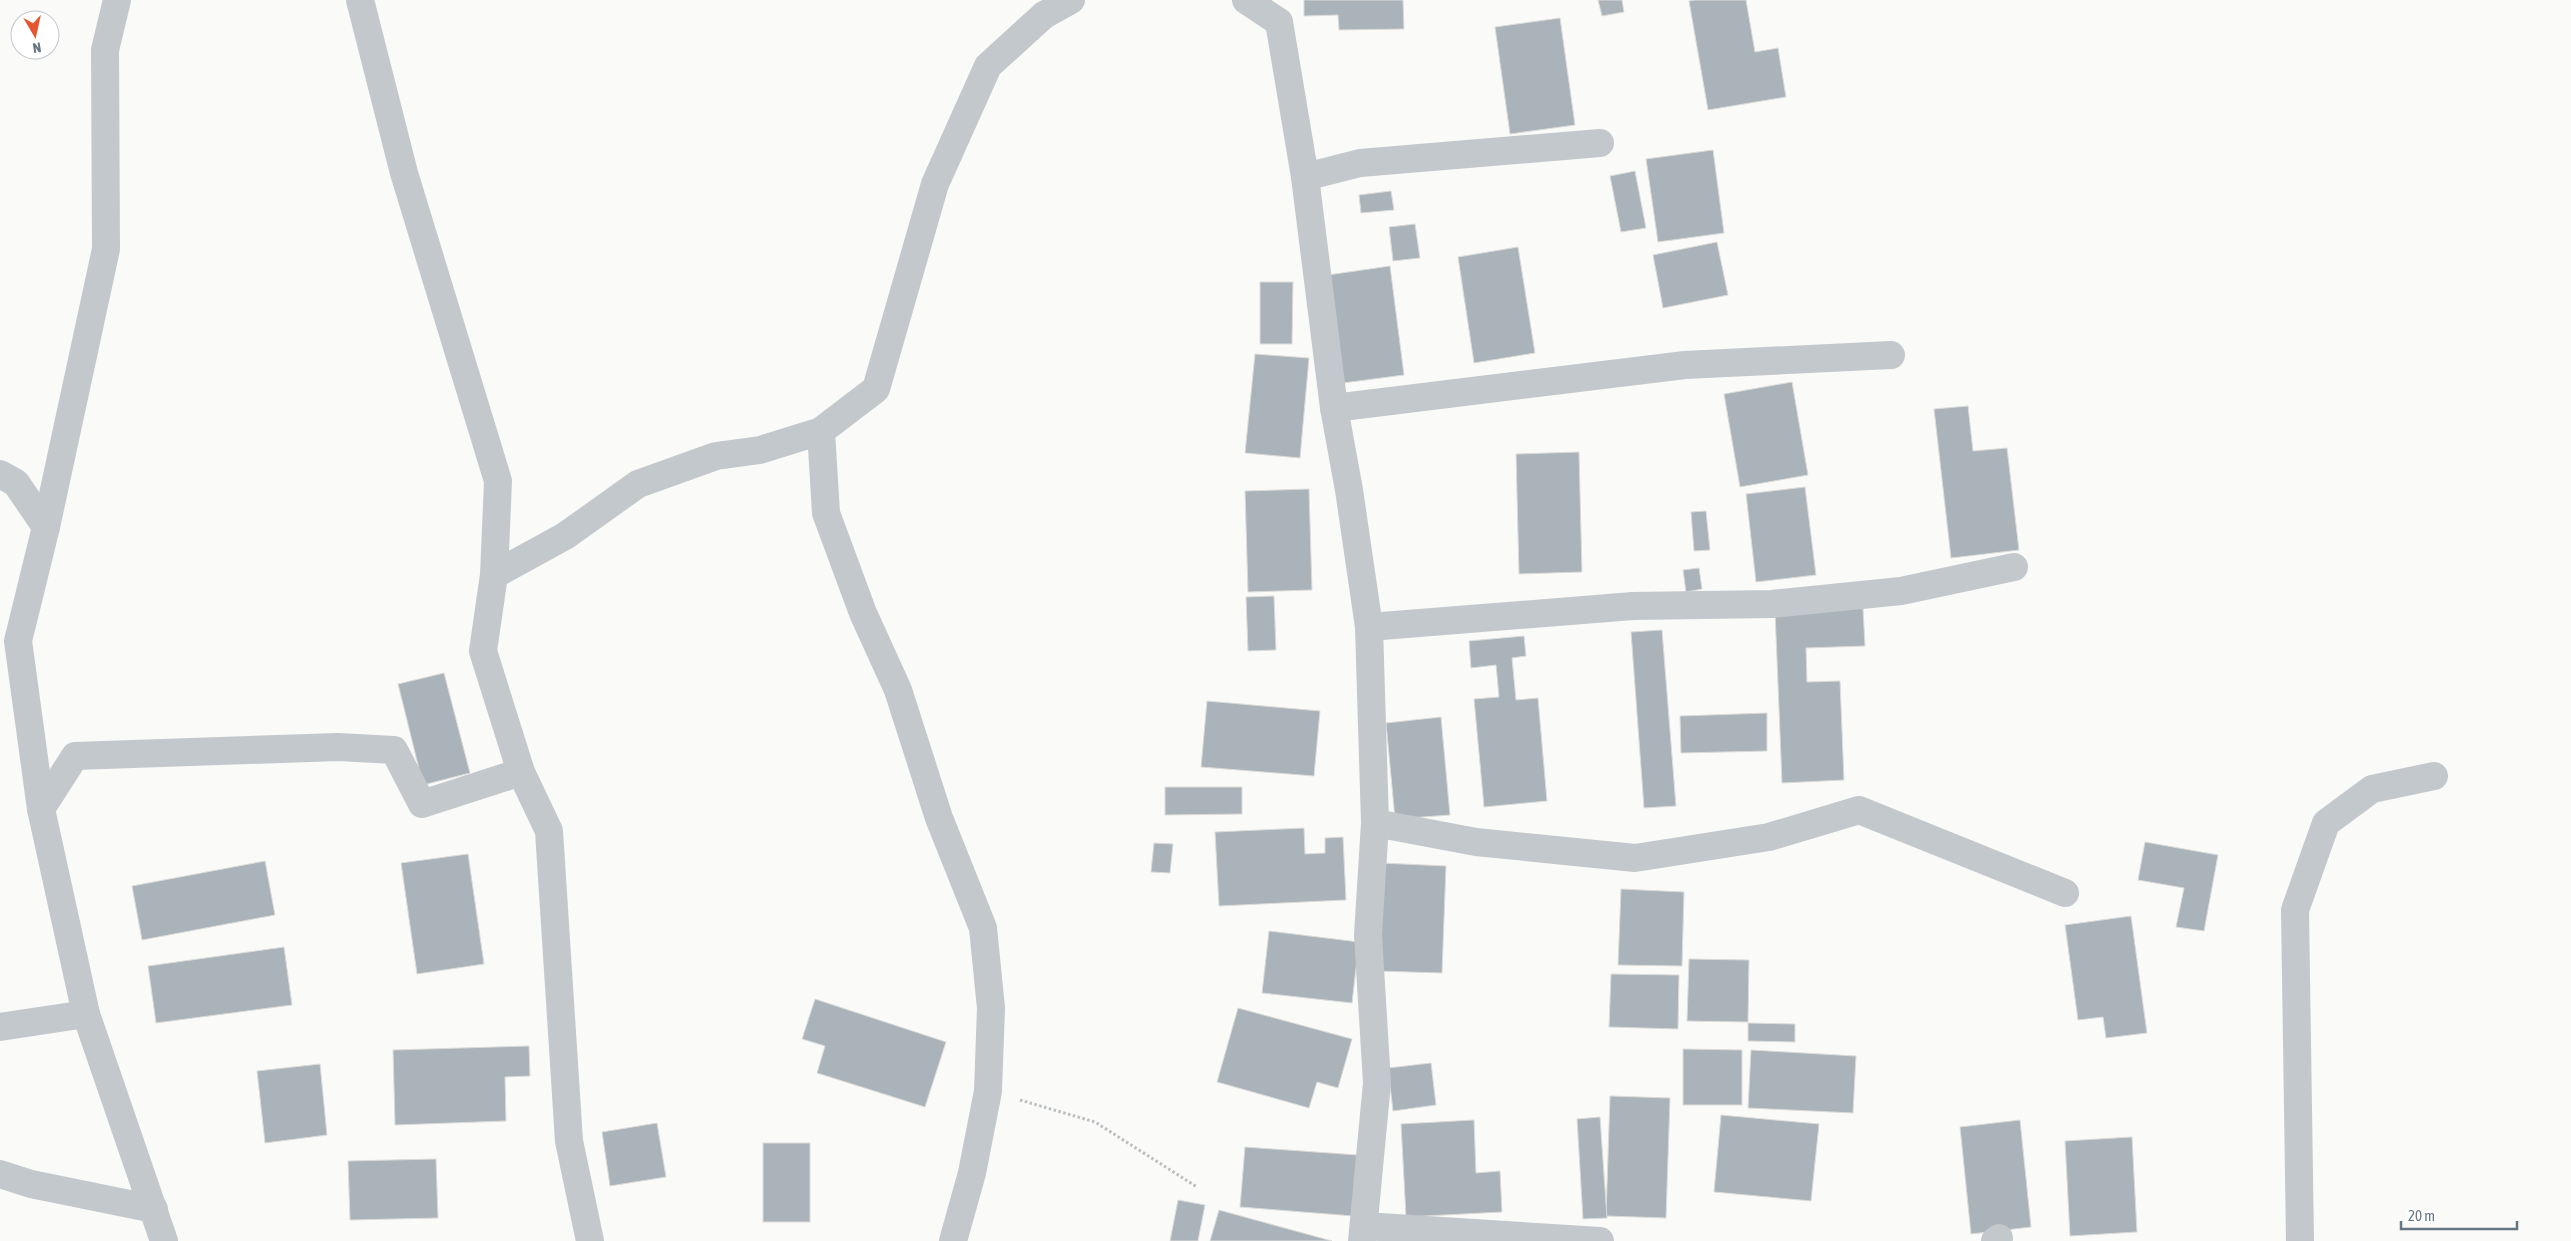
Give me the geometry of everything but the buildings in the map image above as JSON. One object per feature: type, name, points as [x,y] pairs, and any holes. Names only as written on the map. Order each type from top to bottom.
[{"type":"street","points":[[117,0],[105,50],[106,249],[46,527],[18,641],[41,809],[86,1014],[164,1241]]},
{"type":"street","points":[[360,0],[404,173],[498,481],[494,575],[483,651],[521,772],[550,831],[569,1141],[590,1241]]},
{"type":"street","points":[[494,575],[564,536],[638,484],[716,456],[760,450],[821,431],[876,389],[935,184],[988,66],[1044,14],[1071,0]]},
{"type":"street","points":[[1246,0],[1279,22],[1305,177],[1334,408],[1349,490],[1369,626],[1374,823],[1368,935],[1377,1083],[1363,1234],[1600,1241]]},
{"type":"street","points":[[1305,177],[1360,163],[1600,143]]},
{"type":"street","points":[[1334,408],[1685,365],[1891,355]]},
{"type":"street","points":[[821,431],[826,514],[863,613],[898,690],[939,818],[983,928],[991,1008],[988,1091],[972,1173],[953,1241]]},
{"type":"street","points":[[0,474],[16,483],[46,527]]},
{"type":"street","points":[[1369,626],[1633,606],[1772,604],[1901,590],[2014,567]]},
{"type":"street","points":[[41,809],[75,756],[338,747],[394,750],[422,804],[521,772]]},
{"type":"street","points":[[2300,1241],[2294,910],[2326,823],[2372,789],[2434,776]]},
{"type":"street","points":[[1374,823],[1476,842],[1635,858],[1769,837],[1859,810],[2065,893]]},
{"type":"street","points":[[0,1026],[86,1014]]},
{"type":"street","points":[[0,1174],[31,1184],[154,1209]]},
{"type":"path","points":[[988,1091],[1096,1122],[1197,1187]]}]
